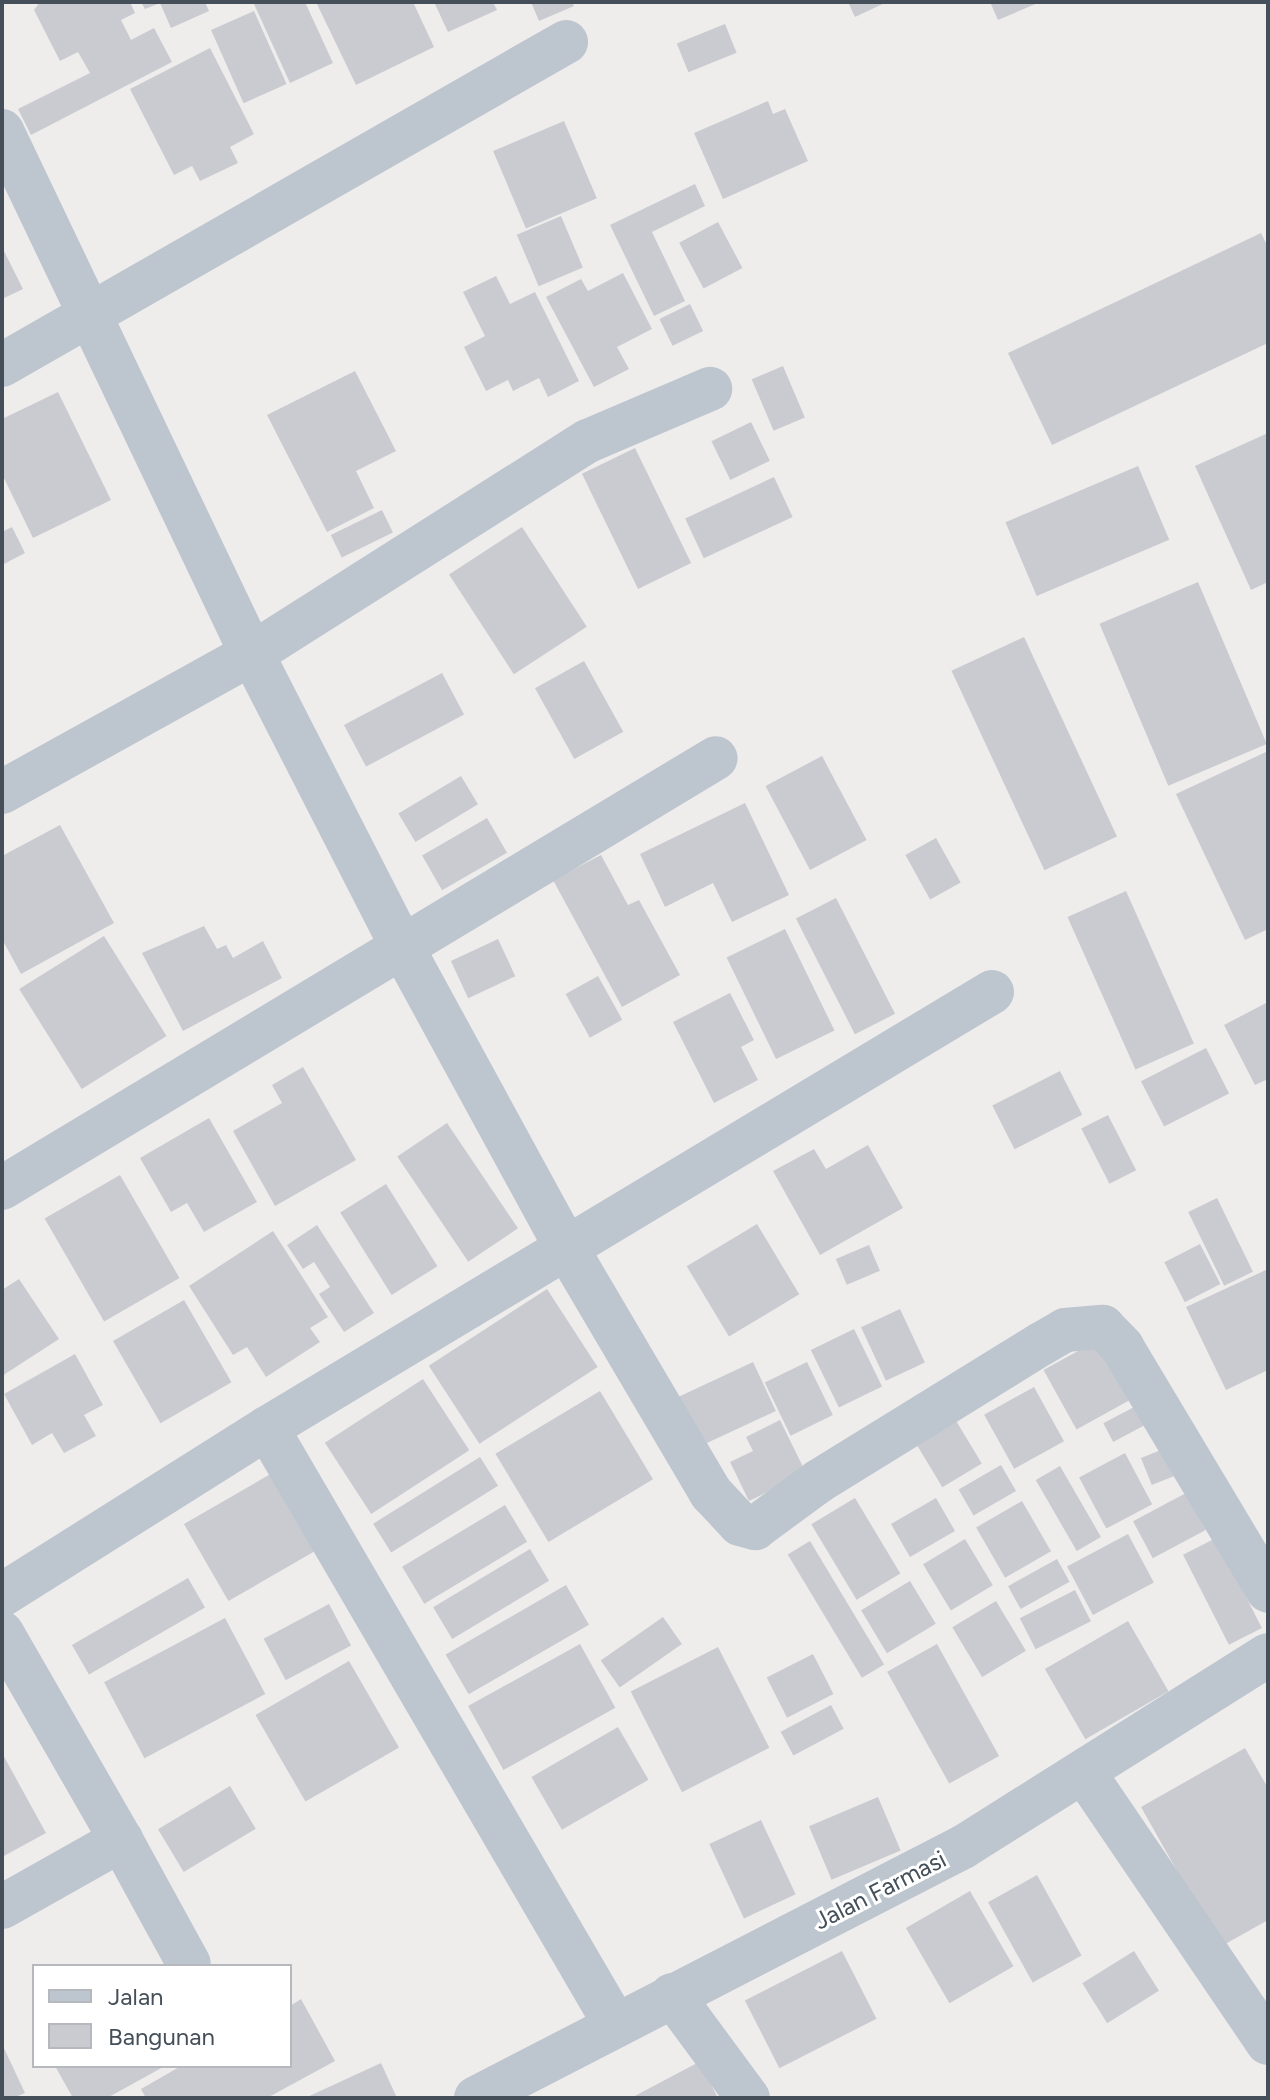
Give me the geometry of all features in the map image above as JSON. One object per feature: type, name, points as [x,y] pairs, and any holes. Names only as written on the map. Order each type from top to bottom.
[{"type":"street","points":[[2,365],[89,310],[566,42]]},
{"type":"street","points":[[2,131],[400,943],[566,1247],[711,1493],[740,1524],[755,1528],[819,1481],[1002,1368],[1065,1330],[1088,1324],[1103,1327],[1122,1347],[1268,1591]]},
{"type":"street","points":[[2,792],[255,652],[588,441],[710,389]]},
{"type":"street","points":[[2,1188],[400,943],[716,758]]},
{"type":"street","points":[[2,1595],[267,1428],[992,992]]},
{"type":"street","points":[[267,1428],[616,2026]]},
{"type":"street","points":[[2,1633],[189,1964]]},
{"type":"street","name":"Jalan Farmasi","points":[[476,2098],[963,1847],[1085,1774],[1268,1655]]},
{"type":"street","points":[[1085,1774],[1268,2043]]},
{"type":"street","points":[[2,1907],[121,1840]]},
{"type":"street","points":[[672,1995],[748,2098]]},
{"type":"building","points":[[40,2],[130,2],[135,13],[121,20],[131,40],[154,28],[172,62],[31,135],[18,109],[90,73],[78,52],[60,61],[34,10]]},
{"type":"building","points":[[141,2],[205,2],[209,11],[171,28],[160,3],[145,9]]},
{"type":"building","points":[[305,2],[333,63],[290,83],[254,4]]},
{"type":"building","points":[[316,2],[413,2],[434,47],[356,85]]},
{"type":"building","points":[[434,2],[493,2],[497,10],[448,32]]},
{"type":"building","points":[[531,2],[572,2],[574,6],[539,21]]},
{"type":"building","points":[[848,2],[887,2],[855,17]]},
{"type":"building","points":[[990,2],[1040,2],[998,20]]},
{"type":"building","points":[[254,11],[287,84],[244,103],[211,30]]},
{"type":"building","points":[[725,24],[737,53],[688,72],[677,43]]},
{"type":"building","points":[[210,48],[254,134],[230,147],[238,163],[200,181],[192,166],[174,175],[130,89]]},
{"type":"building","points":[[768,101],[773,114],[785,109],[808,161],[723,199],[694,133]]},
{"type":"building","points":[[564,121],[597,198],[526,228],[493,151]]},
{"type":"building","points":[[695,184],[705,206],[652,232],[685,301],[654,316],[610,225]]},
{"type":"building","points":[[561,216],[583,268],[539,286],[517,235]]},
{"type":"building","points":[[718,222],[742,268],[704,289],[679,243]]},
{"type":"building","points":[[1261,233],[1268,247],[1268,343],[1052,445],[1008,353]]},
{"type":"building","points":[[2,247],[23,289],[2,299]]},
{"type":"building","points":[[623,273],[652,329],[617,347],[629,369],[594,387],[546,297],[581,279],[588,291]]},
{"type":"building","points":[[496,276],[510,304],[535,292],[579,381],[548,397],[539,378],[513,391],[508,380],[486,391],[464,347],[485,336],[463,292]]},
{"type":"building","points":[[690,304],[703,331],[673,346],[659,319]]},
{"type":"building","points":[[783,366],[805,418],[774,431],[752,379]]},
{"type":"building","points":[[355,371],[396,451],[356,471],[374,508],[327,532],[267,415]]},
{"type":"building","points":[[58,392],[111,500],[33,538],[2,474],[2,419]]},
{"type":"building","points":[[751,422],[770,461],[730,480],[711,441]]},
{"type":"building","points":[[1268,433],[1268,582],[1251,590],[1195,466]]},
{"type":"building","points":[[635,448],[691,563],[638,589],[582,474]]},
{"type":"building","points":[[1138,466],[1169,540],[1037,596],[1005,522]]},
{"type":"building","points":[[774,477],[793,517],[704,558],[685,518]]},
{"type":"building","points":[[382,510],[393,532],[342,557],[331,535]]},
{"type":"building","points":[[12,527],[25,553],[2,565],[2,532]]},
{"type":"building","points":[[522,527],[587,627],[514,674],[449,574]]},
{"type":"building","points":[[1198,582],[1267,744],[1168,786],[1100,624]]},
{"type":"building","points":[[1024,637],[1117,836],[1044,870],[951,671]]},
{"type":"building","points":[[584,661],[623,732],[574,759],[535,688]]},
{"type":"building","points":[[442,673],[464,714],[366,767],[344,725]]},
{"type":"building","points":[[1268,751],[1268,929],[1245,940],[1176,794]]},
{"type":"building","points":[[822,756],[867,840],[810,870],[765,786]]},
{"type":"building","points":[[461,776],[478,804],[415,842],[398,814]]},
{"type":"building","points":[[745,803],[789,895],[732,922],[713,883],[665,907],[640,854]]},
{"type":"building","points":[[487,818],[507,853],[442,890],[422,856]]},
{"type":"building","points":[[60,825],[114,923],[21,974],[2,939],[2,856]]},
{"type":"building","points":[[936,838],[961,883],[930,900],[905,855]]},
{"type":"building","points":[[601,855],[628,905],[639,900],[680,975],[622,1007],[553,880]]},
{"type":"building","points":[[1126,891],[1194,1044],[1135,1070],[1068,917]]},
{"type":"building","points":[[836,898],[895,1014],[855,1034],[796,918]]},
{"type":"building","points":[[204,926],[217,949],[226,945],[233,958],[263,941],[282,978],[183,1031],[142,953]]},
{"type":"building","points":[[785,929],[835,1031],[776,1059],[727,957]]},
{"type":"building","points":[[104,936],[167,1036],[82,1089],[19,989]]},
{"type":"building","points":[[498,939],[515,976],[468,998],[451,961]]},
{"type":"building","points":[[598,976],[622,1020],[590,1038],[566,994]]},
{"type":"building","points":[[730,993],[754,1040],[741,1047],[758,1080],[714,1103],[673,1022]]},
{"type":"building","points":[[1268,1002],[1268,1079],[1255,1085],[1224,1025]]},
{"type":"building","points":[[1206,1048],[1229,1093],[1164,1127],[1141,1081]]},
{"type":"building","points":[[303,1067],[356,1160],[275,1206],[233,1131],[282,1103],[272,1085]]},
{"type":"building","points":[[1060,1071],[1082,1115],[1015,1149],[992,1106]]},
{"type":"building","points":[[1108,1115],[1136,1170],[1109,1184],[1081,1129]]},
{"type":"building","points":[[209,1118],[257,1202],[204,1232],[187,1203],[171,1212],[140,1158]]},
{"type":"building","points":[[447,1123],[518,1228],[468,1262],[397,1157]]},
{"type":"building","points":[[868,1145],[903,1208],[820,1255],[773,1171],[814,1149],[826,1169]]},
{"type":"building","points":[[120,1175],[180,1278],[104,1322],[45,1218]]},
{"type":"building","points":[[386,1184],[437,1266],[392,1295],[340,1213]]},
{"type":"building","points":[[1217,1198],[1253,1272],[1224,1286],[1188,1212]]},
{"type":"building","points":[[757,1224],[799,1294],[729,1337],[687,1266]]},
{"type":"building","points":[[317,1225],[374,1313],[344,1332],[319,1294],[330,1287],[314,1262],[303,1269],[287,1245]]},
{"type":"building","points":[[273,1231],[328,1317],[310,1328],[320,1342],[266,1377],[247,1347],[233,1355],[189,1286]]},
{"type":"building","points":[[1200,1244],[1220,1284],[1185,1302],[1164,1262]]},
{"type":"building","points":[[869,1245],[880,1271],[847,1285],[836,1259]]},
{"type":"building","points":[[1268,1269],[1268,1370],[1226,1390],[1186,1307]]},
{"type":"building","points":[[19,1279],[59,1339],[2,1376],[2,1290]]},
{"type":"building","points":[[547,1289],[598,1367],[479,1444],[429,1366]]},
{"type":"building","points":[[184,1300],[232,1382],[160,1423],[113,1341]]},
{"type":"building","points":[[900,1309],[925,1362],[886,1381],[861,1327]]},
{"type":"building","points":[[854,1329],[882,1387],[839,1408],[811,1350]]},
{"type":"building","points":[[1096,1341],[1129,1400],[1076,1430],[1044,1370]]},
{"type":"building","points":[[75,1354],[103,1405],[84,1415],[96,1436],[64,1453],[52,1433],[32,1445],[4,1394]]},
{"type":"building","points":[[753,1362],[776,1411],[702,1446],[679,1397]]},
{"type":"building","points":[[807,1362],[833,1415],[791,1436],[765,1383]]},
{"type":"building","points":[[423,1379],[469,1450],[371,1514],[325,1443]]},
{"type":"building","points":[[1034,1387],[1064,1441],[1014,1469],[984,1415]]},
{"type":"building","points":[[600,1391],[653,1479],[548,1542],[495,1454]]},
{"type":"building","points":[[1136,1406],[1146,1425],[1113,1442],[1103,1423]]},
{"type":"building","points":[[955,1419],[982,1464],[942,1487],[916,1443]]},
{"type":"building","points":[[780,1420],[806,1473],[749,1501],[730,1462],[753,1451],[746,1437]]},
{"type":"building","points":[[1166,1448],[1177,1475],[1152,1485],[1141,1458]]},
{"type":"building","points":[[1125,1453],[1152,1504],[1106,1529],[1079,1477]]},
{"type":"building","points":[[480,1457],[498,1486],[391,1553],[373,1524]]},
{"type":"building","points":[[1001,1465],[1016,1491],[974,1515],[959,1490]]},
{"type":"building","points":[[1060,1466],[1101,1537],[1077,1551],[1036,1480]]},
{"type":"building","points":[[274,1472],[318,1549],[228,1601],[184,1524]]},
{"type":"building","points":[[1186,1493],[1206,1530],[1153,1558],[1133,1521]]},
{"type":"building","points":[[855,1498],[900,1573],[857,1600],[811,1524]]},
{"type":"building","points":[[936,1498],[955,1531],[910,1557],[891,1524]]},
{"type":"building","points":[[1022,1501],[1051,1551],[1005,1578],[976,1528]]},
{"type":"building","points":[[505,1505],[527,1542],[424,1604],[402,1567]]},
{"type":"building","points":[[1128,1534],[1154,1583],[1093,1615],[1067,1566]]},
{"type":"building","points":[[1216,1538],[1262,1628],[1229,1645],[1183,1555]]},
{"type":"building","points":[[965,1539],[993,1585],[951,1611],[923,1564]]},
{"type":"building","points":[[810,1541],[884,1664],[862,1678],[788,1554]]},
{"type":"building","points":[[530,1549],[549,1581],[452,1639],[433,1607]]},
{"type":"building","points":[[1057,1559],[1070,1582],[1021,1609],[1008,1586]]},
{"type":"building","points":[[188,1578],[205,1607],[89,1674],[72,1645]]},
{"type":"building","points":[[910,1581],[936,1624],[887,1653],[861,1610]]},
{"type":"building","points":[[566,1585],[589,1625],[469,1694],[446,1654]]},
{"type":"building","points":[[1075,1590],[1091,1621],[1036,1649],[1020,1618]]},
{"type":"building","points":[[996,1601],[1026,1651],[982,1677],[952,1627]]},
{"type":"building","points":[[329,1604],[351,1645],[286,1680],[264,1639]]},
{"type":"building","points":[[663,1617],[682,1644],[620,1688],[601,1661]]},
{"type":"building","points":[[225,1618],[265,1694],[144,1758],[104,1682]]},
{"type":"building","points":[[1128,1621],[1168,1691],[1085,1739],[1045,1669]]},
{"type":"building","points":[[580,1644],[615,1708],[503,1770],[468,1706]]},
{"type":"building","points":[[937,1644],[999,1756],[949,1784],[887,1672]]},
{"type":"building","points":[[718,1647],[769,1748],[682,1792],[631,1691]]},
{"type":"building","points":[[813,1654],[833,1694],[787,1718],[767,1678]]},
{"type":"building","points":[[349,1661],[399,1748],[305,1802],[255,1715]]},
{"type":"building","points":[[831,1705],[844,1729],[793,1756],[781,1732]]},
{"type":"building","points":[[618,1727],[648,1780],[562,1830],[531,1777]]},
{"type":"building","points":[[1245,1748],[1268,1788],[1268,1920],[1220,1947],[1141,1807]]},
{"type":"building","points":[[2,1753],[46,1833],[2,1857]]},
{"type":"building","points":[[230,1786],[256,1829],[184,1872],[158,1829]]},
{"type":"building","points":[[878,1797],[901,1850],[832,1880],[809,1826]]},
{"type":"building","points":[[761,1820],[796,1894],[744,1918],[709,1844]]},
{"type":"building","points":[[1037,1875],[1082,1955],[1033,1983],[988,1902]]},
{"type":"building","points":[[970,1891],[1014,1966],[949,2003],[906,1928]]},
{"type":"building","points":[[842,1951],[877,2019],[779,2068],[745,2000]]},
{"type":"building","points":[[1134,1951],[1159,1991],[1107,2023],[1082,1983]]},
{"type":"building","points":[[301,1999],[335,2061],[267,2098],[146,2098],[141,2089],[178,2068],[292,2068],[292,2005]]},
{"type":"building","points":[[2,2044],[25,2093],[13,2098],[2,2098]]},
{"type":"building","points":[[699,2062],[718,2098],[631,2098]]},
{"type":"building","points":[[381,2063],[397,2098],[305,2098]]},
{"type":"building","points":[[56,2068],[161,2068],[107,2098],[73,2098]]}]
